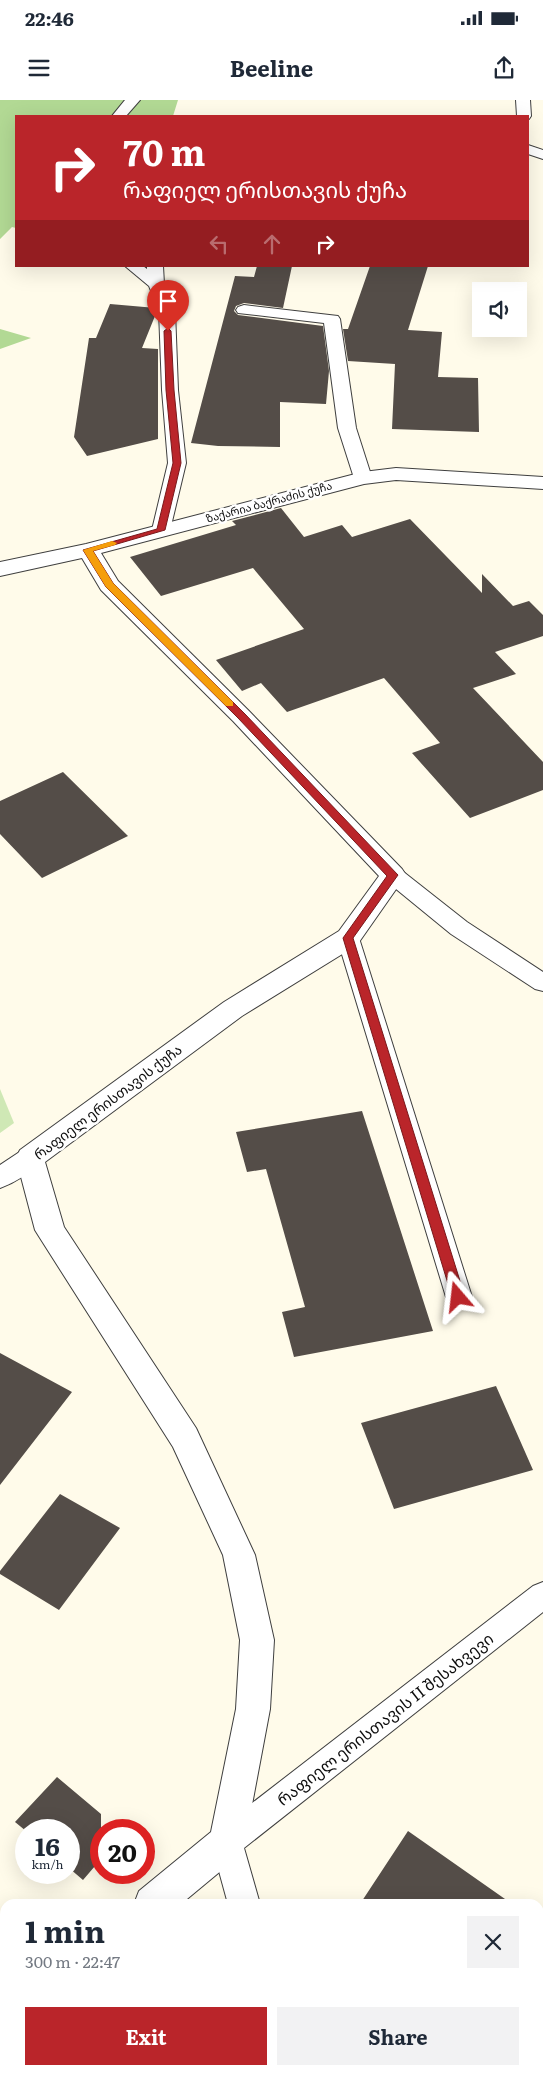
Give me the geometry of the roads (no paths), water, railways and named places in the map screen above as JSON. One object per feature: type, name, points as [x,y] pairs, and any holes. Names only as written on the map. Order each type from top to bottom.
[{"type":"street","name":"ზაქარია ბაქრაძის ქუჩა","points":[[0,569],[88,550],[363,478],[396,474],[543,483]]},
{"type":"street","points":[[88,550],[109,585],[241,716],[393,875]]},
{"type":"street","name":"რაფიელ ერისთავის ქუჩა","points":[[227,1842],[253,1709],[257,1640],[239,1555],[186,1438],[50,1230],[30,1158],[233,1009],[348,938],[393,875]]},
{"type":"street","points":[[158,1899],[227,1842]]},
{"type":"lane","points":[[120,115],[133,100]]},
{"type":"lane","points":[[523,100],[524,115]]},
{"type":"lane","points":[[529,149],[543,155]]},
{"type":"lane","points":[[134,267],[156,284]]},
{"type":"lane","points":[[156,267],[156,284],[167,311],[170,390],[177,463],[161,530]]},
{"type":"lane","points":[[244,310],[332,319],[347,428],[363,478]]},
{"type":"lane","points":[[393,875],[459,928],[543,983]]},
{"type":"lane","points":[[348,938],[458,1297]]},
{"type":"lane","points":[[0,1178],[30,1158]]},
{"type":"lane","name":"რაფიელ ერისთავის II შესახვევი","points":[[227,1842],[543,1596]]},
{"type":"lane","points":[[227,1842],[243,1899]]}]
